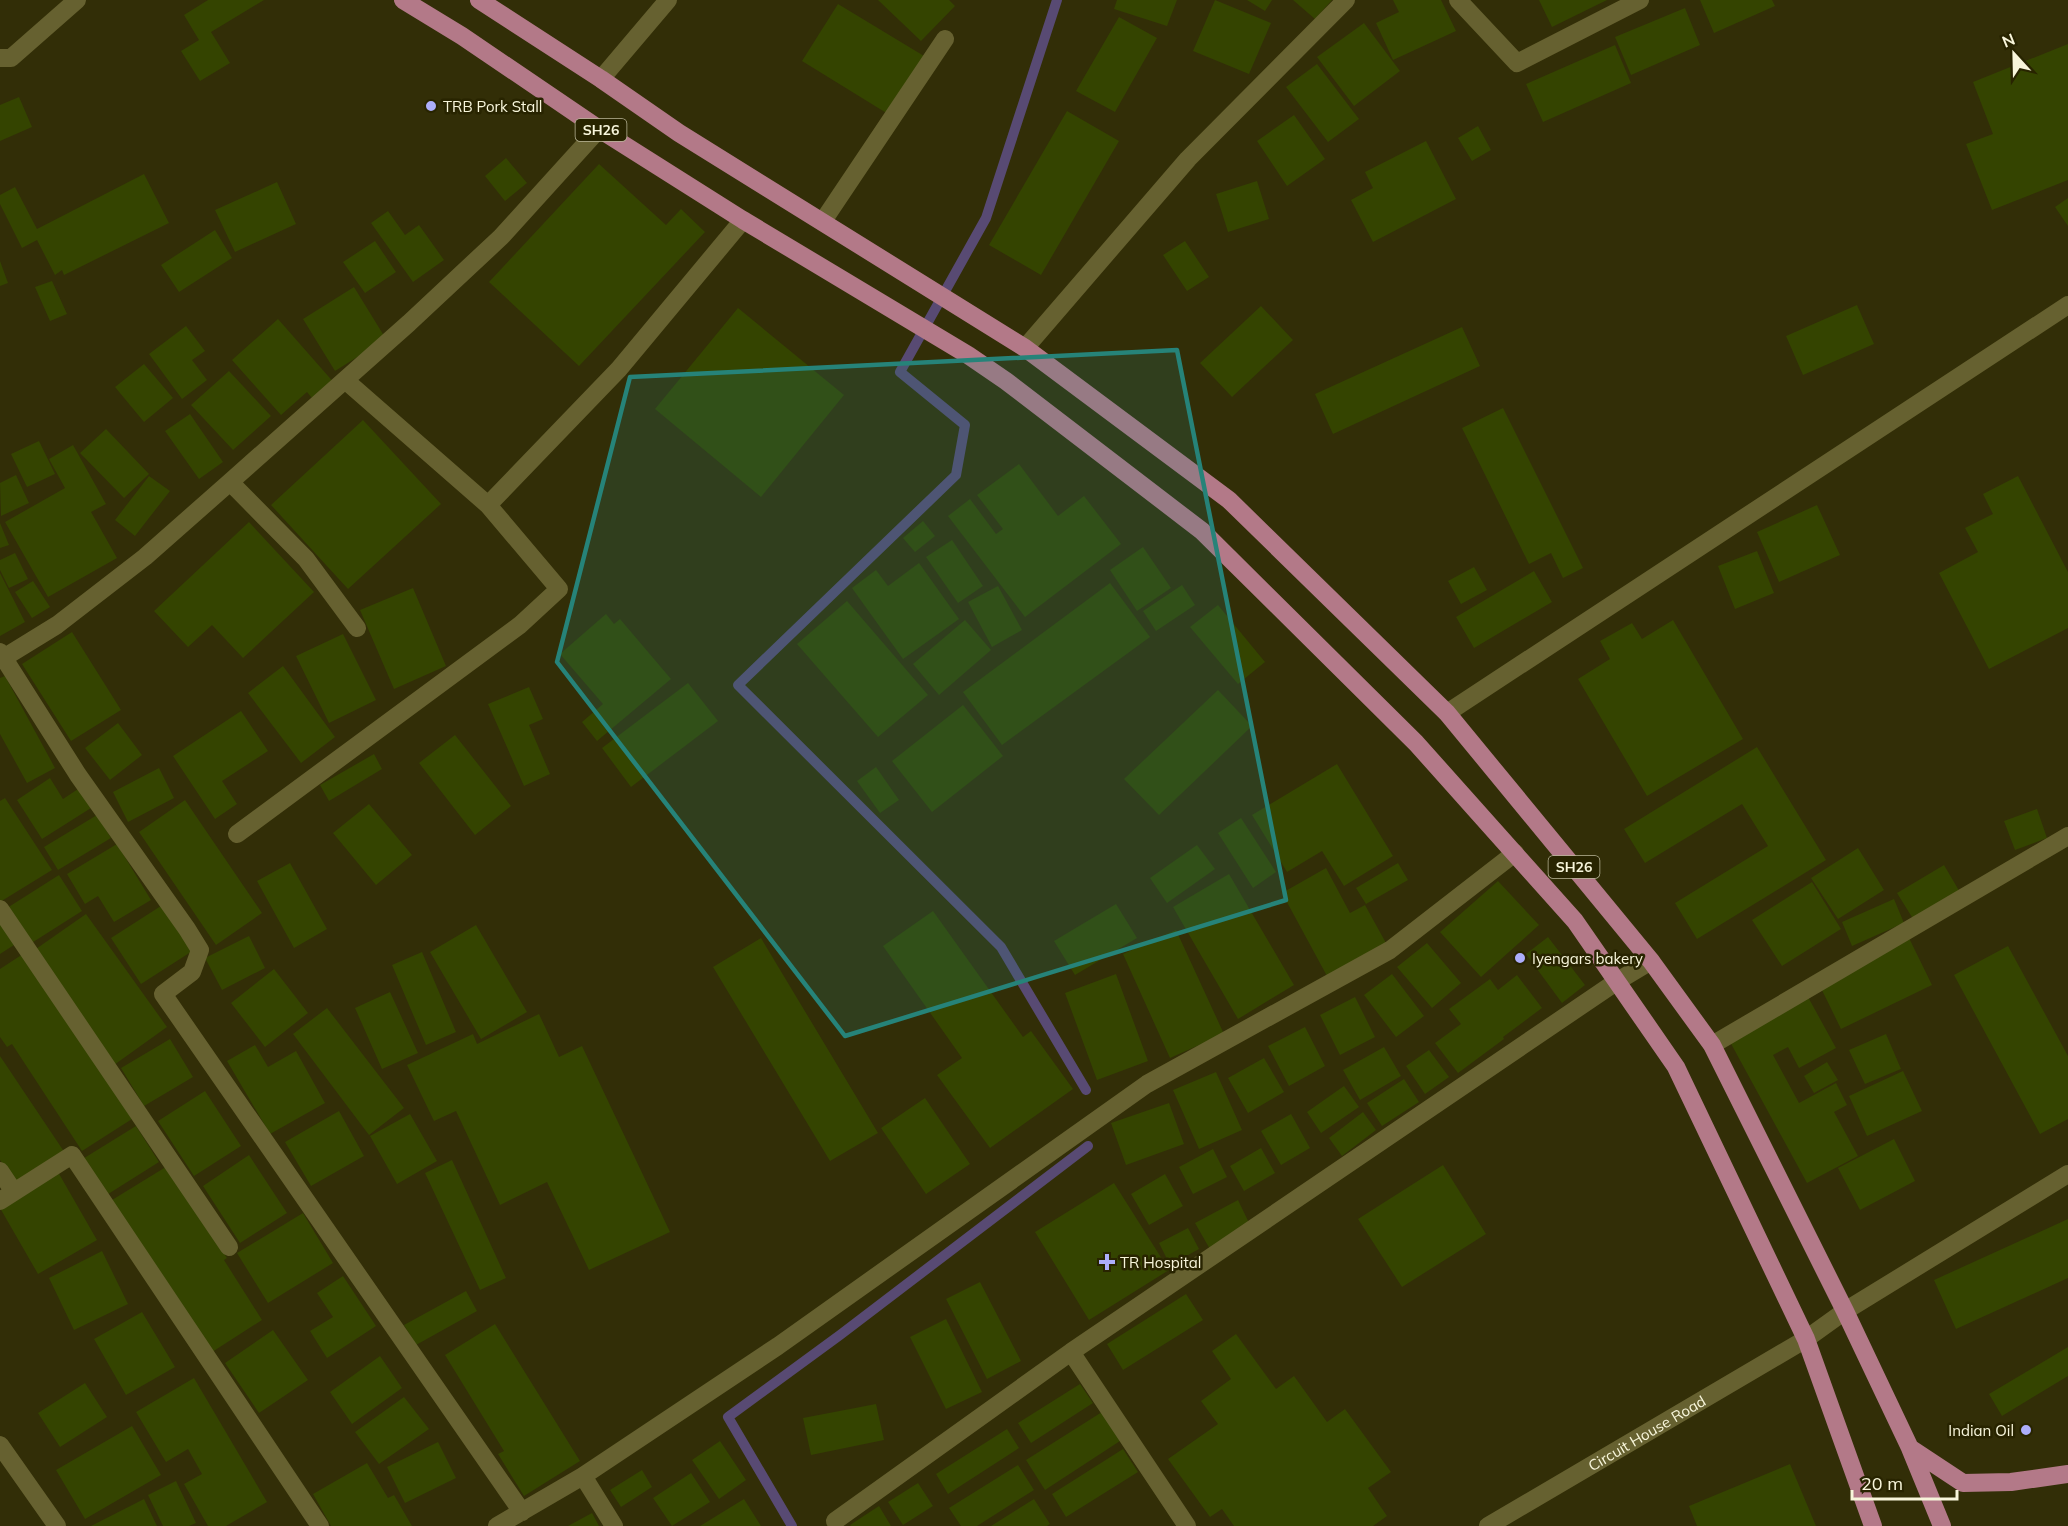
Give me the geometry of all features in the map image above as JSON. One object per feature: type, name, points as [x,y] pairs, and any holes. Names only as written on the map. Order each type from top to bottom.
[{"type":"main road","name":"SH26","points":[[403,0],[462,36],[599,129],[743,220],[968,355],[1006,381],[1202,531],[1416,743],[1575,921],[1676,1067],[1806,1339],[1873,1526]]},
{"type":"main road","name":"SH26","points":[[489,2],[679,133],[823,221]]},
{"type":"main road","points":[[823,221],[1025,348]]},
{"type":"main road","name":"SH26","points":[[1025,348],[1229,500],[1447,713],[1652,961],[1712,1045],[1845,1311],[1910,1448],[1942,1526]]},
{"type":"main road","points":[[1910,1448],[1963,1483],[2011,1482],[2068,1474]]},
{"type":"street","points":[[4,61],[77,0]]},
{"type":"street","points":[[601,79],[668,0]]},
{"type":"street","points":[[1025,348],[1188,159],[1346,0]]},
{"type":"street","points":[[1458,0],[1517,63],[1640,0]]},
{"type":"street","points":[[823,221],[945,39]]},
{"type":"street","points":[[522,1512],[163,994],[192,972],[200,950],[78,775],[1,656],[57,625],[145,557],[345,380],[501,237],[599,129]]},
{"type":"street","points":[[488,506],[619,369],[743,220]]},
{"type":"street","points":[[1447,713],[2068,305]]},
{"type":"street","points":[[237,834],[520,625],[559,589],[488,506],[345,380]]},
{"type":"street","points":[[230,482],[306,559],[357,628]]},
{"type":"street","points":[[1712,1045],[2068,836]]},
{"type":"street","points":[[496,1526],[583,1476],[777,1346],[1147,1084],[1390,950],[1515,853]]},
{"type":"street","points":[[0,909],[229,1247]]},
{"type":"street","points":[[835,1521],[1071,1352],[1616,982],[1652,961]]},
{"type":"street","points":[[0,1171],[7,1197],[72,1155],[320,1526]]},
{"type":"street","name":"Circuit House Road","points":[[1488,1526],[1806,1339],[1845,1311],[2068,1174]]},
{"type":"street","points":[[1071,1352],[1187,1526]]},
{"type":"street","points":[[0,1445],[57,1526]]},
{"type":"street","points":[[583,1476],[614,1526]]},
{"type":"highlighted area","points":[[1177,350],[1286,900],[845,1036],[557,662],[630,377]]},
{"type":"building","points":[[208,0],[264,0],[211,32],[230,63],[200,81],[181,51],[199,40],[184,15]]},
{"type":"building","points":[[878,0],[949,0],[955,6],[921,41]]},
{"type":"building","points":[[1117,0],[1177,0],[1167,26],[1114,9]]},
{"type":"building","points":[[1215,0],[1271,23],[1249,74],[1193,51]]},
{"type":"building","points":[[1247,0],[1272,0],[1265,11]]},
{"type":"building","points":[[1293,0],[1332,0],[1315,19]]},
{"type":"building","points":[[1393,0],[1441,0],[1456,31],[1393,60],[1376,23],[1399,12]]},
{"type":"building","points":[[1539,0],[1607,0],[1552,27]]},
{"type":"building","points":[[1700,0],[1772,0],[1775,6],[1714,33]]},
{"type":"building","points":[[838,4],[924,56],[888,114],[802,61]]},
{"type":"building","points":[[1685,8],[1700,45],[1631,75],[1615,37]]},
{"type":"building","points":[[1119,17],[1157,38],[1115,112],[1076,91]]},
{"type":"building","points":[[1364,23],[1400,71],[1354,106],[1317,57]]},
{"type":"building","points":[[2068,44],[2068,180],[1992,210],[1966,144],[1993,134],[1973,82]]},
{"type":"building","points":[[1615,45],[1631,83],[1543,122],[1526,84]]},
{"type":"building","points":[[1317,64],[1359,119],[1328,142],[1286,87]]},
{"type":"building","points":[[19,97],[32,127],[0,141],[0,105]]},
{"type":"building","points":[[1067,111],[1119,141],[1041,275],[989,245]]},
{"type":"building","points":[[1294,115],[1325,159],[1287,186],[1257,141]]},
{"type":"building","points":[[1478,126],[1491,150],[1472,161],[1458,138]]},
{"type":"building","points":[[1426,141],[1456,199],[1373,242],[1351,200],[1373,188],[1365,172]]},
{"type":"building","points":[[506,158],[527,183],[505,201],[485,176]]},
{"type":"building","points":[[599,164],[666,225],[681,209],[705,232],[579,366],[489,282]]},
{"type":"building","points":[[144,174],[169,223],[64,275],[62,270],[55,275],[37,240],[22,248],[0,204],[0,195],[15,187],[37,229]]},
{"type":"building","points":[[1257,181],[1269,219],[1228,232],[1216,194]]},
{"type":"building","points":[[277,182],[296,224],[235,252],[215,210]]},
{"type":"building","points":[[2068,198],[2068,226],[2055,207]]},
{"type":"building","points":[[388,211],[405,235],[419,225],[444,260],[413,282],[371,223]]},
{"type":"building","points":[[215,230],[232,258],[179,292],[161,265]]},
{"type":"building","points":[[375,241],[396,272],[365,293],[343,262]]},
{"type":"building","points":[[1185,241],[1209,277],[1187,291],[1163,255]]},
{"type":"building","points":[[0,261],[8,283],[0,286]]},
{"type":"building","points":[[52,281],[67,314],[50,321],[35,287]]},
{"type":"building","points":[[354,287],[386,339],[335,371],[303,319]]},
{"type":"building","points":[[1857,305],[1874,344],[1803,375],[1786,336]]},
{"type":"building","points":[[1261,306],[1293,340],[1232,397],[1200,363]]},
{"type":"building","points":[[738,308],[844,395],[761,497],[655,409]]},
{"type":"building","points":[[278,319],[336,385],[316,403],[307,392],[281,415],[232,360]]},
{"type":"building","points":[[186,326],[205,351],[192,360],[207,380],[182,399],[149,354]]},
{"type":"building","points":[[1462,327],[1480,366],[1333,434],[1315,394]]},
{"type":"building","points":[[144,364],[173,398],[144,422],[115,387]]},
{"type":"building","points":[[229,371],[271,416],[233,450],[191,405]]},
{"type":"building","points":[[1503,408],[1583,568],[1563,578],[1551,553],[1529,564],[1462,428]]},
{"type":"building","points":[[190,414],[223,462],[199,479],[165,431]]},
{"type":"building","points":[[363,420],[441,504],[348,589],[271,505]]},
{"type":"building","points":[[106,429],[149,474],[124,498],[80,453]]},
{"type":"building","points":[[39,441],[55,474],[27,487],[11,454]]},
{"type":"building","points":[[73,445],[106,504],[91,512],[117,558],[48,597],[5,522],[65,488],[49,459]]},
{"type":"building","points":[[1019,464],[1058,516],[1084,496],[1121,544],[1025,617],[948,516],[970,499],[996,534],[1003,529],[977,495]]},
{"type":"building","points":[[16,475],[29,503],[1,516],[0,483]]},
{"type":"building","points":[[149,476],[170,491],[135,536],[115,520]]},
{"type":"building","points":[[2018,476],[2068,572],[2068,628],[1989,669],[1939,573],[1978,552],[1965,528],[1993,514],[1983,494]]},
{"type":"building","points":[[1817,505],[1840,555],[1779,582],[1757,532]]},
{"type":"building","points":[[923,521],[935,536],[915,552],[903,538]]},
{"type":"building","points":[[249,522],[314,592],[243,658],[212,625],[188,647],[154,611]]},
{"type":"building","points":[[0,523],[9,545],[0,548]]},
{"type":"building","points":[[952,540],[983,586],[958,603],[926,557]]},
{"type":"building","points":[[1143,547],[1171,588],[1137,611],[1110,570]]},
{"type":"building","points":[[1757,551],[1774,593],[1735,609],[1718,566]]},
{"type":"building","points":[[15,553],[28,579],[9,588],[0,570],[0,560]]},
{"type":"building","points":[[919,563],[959,619],[903,659],[852,588],[876,570],[888,586]]},
{"type":"building","points":[[1474,567],[1487,590],[1461,604],[1448,581]]},
{"type":"building","points":[[1534,571],[1552,602],[1474,648],[1456,617]]},
{"type":"building","points":[[0,573],[25,622],[0,636]]},
{"type":"building","points":[[33,581],[50,607],[32,618],[15,592]]},
{"type":"building","points":[[1110,583],[1150,637],[1002,745],[963,692]]},
{"type":"building","points":[[1182,585],[1195,605],[1156,631],[1143,611]]},
{"type":"building","points":[[998,586],[1022,630],[992,647],[968,602]]},
{"type":"building","points":[[413,588],[446,666],[394,689],[360,610]]},
{"type":"building","points":[[847,601],[928,695],[878,737],[797,644]]},
{"type":"building","points":[[1218,605],[1265,662],[1238,684],[1190,627]]},
{"type":"building","points":[[606,614],[614,624],[620,619],[671,679],[597,741],[582,722],[603,704],[560,654]]},
{"type":"building","points":[[965,620],[991,650],[939,695],[913,664]]},
{"type":"building","points":[[1673,620],[1743,739],[1647,796],[1578,679],[1610,659],[1600,641],[1632,623],[1642,639]]},
{"type":"building","points":[[72,632],[121,710],[71,741],[22,664]]},
{"type":"building","points":[[343,634],[376,700],[329,723],[296,656]]},
{"type":"building","points":[[283,666],[335,737],[301,763],[248,693]]},
{"type":"building","points":[[5,676],[55,768],[27,783],[0,734],[0,678]]},
{"type":"building","points":[[688,683],[718,721],[631,787],[602,748]]},
{"type":"building","points":[[529,687],[543,719],[529,725],[550,774],[524,786],[488,704]]},
{"type":"building","points":[[1218,690],[1252,726],[1159,815],[1124,779]]},
{"type":"building","points":[[963,705],[1003,756],[932,812],[892,761]]},
{"type":"building","points":[[241,711],[268,751],[222,781],[237,804],[215,819],[173,756]]},
{"type":"building","points":[[118,723],[142,755],[110,780],[85,748]]},
{"type":"building","points":[[455,735],[511,806],[475,835],[419,763]]},
{"type":"building","points":[[1757,747],[1826,860],[1697,939],[1675,903],[1768,846],[1742,804],[1645,863],[1624,829]]},
{"type":"building","points":[[374,754],[382,769],[329,801],[320,785]]},
{"type":"building","points":[[1337,764],[1393,856],[1344,886],[1322,851],[1287,872],[1252,815]]},
{"type":"building","points":[[876,767],[899,800],[880,813],[857,781]]},
{"type":"building","points":[[159,768],[174,798],[128,822],[113,792]]},
{"type":"building","points":[[50,778],[63,799],[78,789],[91,808],[42,839],[17,800]]},
{"type":"building","points":[[5,798],[52,870],[0,902],[0,801]]},
{"type":"building","points":[[185,800],[262,913],[216,945],[139,832]]},
{"type":"building","points":[[369,804],[412,855],[376,885],[333,833]]},
{"type":"building","points":[[2037,809],[2047,838],[2015,850],[2004,821]]},
{"type":"building","points":[[97,815],[111,838],[58,870],[44,847]]},
{"type":"building","points":[[1241,818],[1276,872],[1253,888],[1218,833]]},
{"type":"building","points":[[117,844],[151,900],[114,922],[98,896],[85,904],[67,874]]},
{"type":"building","points":[[1197,845],[1215,869],[1167,903],[1150,878]]},
{"type":"building","points":[[1858,848],[1884,890],[1838,919],[1811,878]]},
{"type":"building","points":[[290,863],[327,929],[294,948],[257,881]]},
{"type":"building","points":[[1398,863],[1408,880],[1366,904],[1356,888]]},
{"type":"building","points":[[1944,865],[1961,894],[1915,922],[1897,893]]},
{"type":"building","points":[[1326,868],[1350,913],[1365,905],[1386,943],[1327,976],[1282,893]]},
{"type":"building","points":[[1229,874],[1294,985],[1238,1019],[1173,907]]},
{"type":"building","points":[[59,875],[82,911],[30,944],[7,908]]},
{"type":"building","points":[[1498,881],[1539,925],[1481,977],[1440,932]]},
{"type":"building","points":[[1812,882],[1841,929],[1782,966],[1752,920]]},
{"type":"building","points":[[1894,899],[1904,923],[1852,946],[1842,922]]},
{"type":"building","points":[[164,904],[194,950],[141,984],[111,938]]},
{"type":"building","points":[[1116,904],[1137,938],[1075,975],[1054,941]]},
{"type":"building","points":[[933,911],[1023,1037],[1031,1031],[1073,1089],[990,1148],[937,1075],[962,1058],[883,946]]},
{"type":"building","points":[[86,914],[167,1027],[114,1065],[33,951]]},
{"type":"building","points":[[0,922],[14,945],[0,954]]},
{"type":"building","points":[[476,925],[527,1012],[481,1039],[430,952]]},
{"type":"building","points":[[1176,930],[1224,1034],[1170,1058],[1123,954]]},
{"type":"building","points":[[249,936],[265,968],[222,990],[205,958]]},
{"type":"building","points":[[1548,937],[1585,985],[1562,1003],[1526,954]]},
{"type":"building","points":[[761,938],[878,1133],[830,1161],[713,967]]},
{"type":"building","points":[[1909,938],[1932,985],[1841,1029],[1818,982]]},
{"type":"building","points":[[1427,943],[1461,983],[1432,1008],[1397,967]]},
{"type":"building","points":[[2008,946],[2068,1056],[2068,1119],[2040,1134],[1954,975]]},
{"type":"building","points":[[422,952],[456,1032],[426,1045],[392,965]]},
{"type":"building","points":[[23,954],[132,1119],[82,1151],[12,1044],[7,1047],[0,1037],[0,969]]},
{"type":"building","points":[[274,969],[308,1013],[265,1047],[231,1003]]},
{"type":"building","points":[[1116,974],[1148,1061],[1097,1080],[1065,993]]},
{"type":"building","points":[[1392,974],[1424,1016],[1396,1037],[1364,995]]},
{"type":"building","points":[[1517,975],[1542,1008],[1458,1073],[1435,1043],[1461,1024],[1449,1009],[1490,979],[1498,990]]},
{"type":"building","points":[[390,992],[418,1053],[382,1069],[355,1008]]},
{"type":"building","points":[[1355,997],[1375,1037],[1340,1055],[1320,1015]]},
{"type":"building","points":[[1808,997],[1836,1048],[1799,1068],[1788,1047],[1773,1055],[1799,1103],[1836,1083],[1847,1105],[1834,1112],[1858,1156],[1807,1183],[1729,1040]]},
{"type":"building","points":[[327,1008],[404,1108],[369,1135],[293,1034]]},
{"type":"building","points":[[539,1014],[559,1057],[582,1046],[670,1232],[589,1270],[547,1182],[500,1205],[456,1111],[434,1121],[407,1065],[473,1034],[477,1044]]},
{"type":"building","points":[[1305,1027],[1325,1066],[1289,1086],[1268,1046]]},
{"type":"building","points":[[1886,1034],[1901,1069],[1865,1084],[1849,1050]]},
{"type":"building","points":[[170,1039],[193,1077],[144,1106],[121,1068]]},
{"type":"building","points":[[255,1045],[268,1067],[296,1051],[325,1103],[270,1134],[227,1061]]},
{"type":"building","points":[[1384,1047],[1401,1076],[1360,1100],[1343,1070]]},
{"type":"building","points":[[1429,1050],[1449,1077],[1425,1094],[1406,1066]]},
{"type":"building","points":[[0,1056],[65,1153],[17,1185],[0,1160]]},
{"type":"building","points":[[1264,1058],[1284,1092],[1248,1113],[1228,1078]]},
{"type":"building","points":[[1827,1062],[1838,1080],[1814,1093],[1804,1076]]},
{"type":"building","points":[[1903,1071],[1922,1111],[1867,1136],[1849,1096]]},
{"type":"building","points":[[1216,1072],[1242,1130],[1199,1149],[1173,1090]]},
{"type":"building","points":[[1404,1079],[1419,1102],[1382,1126],[1367,1103]]},
{"type":"building","points":[[1344,1086],[1359,1107],[1321,1133],[1307,1112]]},
{"type":"building","points":[[205,1091],[241,1146],[194,1176],[158,1121]]},
{"type":"building","points":[[925,1098],[970,1164],[926,1194],[881,1128]]},
{"type":"building","points":[[1169,1103],[1184,1144],[1126,1165],[1111,1123]]},
{"type":"building","points":[[339,1111],[364,1156],[311,1186],[285,1142]]},
{"type":"building","points":[[1363,1112],[1376,1130],[1342,1156],[1329,1138]]},
{"type":"building","points":[[410,1114],[437,1161],[397,1184],[370,1136]]},
{"type":"building","points":[[1291,1114],[1310,1148],[1281,1165],[1261,1131]]},
{"type":"building","points":[[136,1126],[159,1162],[105,1196],[81,1160]]},
{"type":"building","points":[[1894,1139],[1915,1181],[1860,1210],[1838,1168]]},
{"type":"building","points":[[1261,1148],[1275,1173],[1244,1191],[1230,1166]]},
{"type":"building","points":[[1213,1149],[1227,1177],[1193,1194],[1179,1167]]},
{"type":"building","points":[[249,1155],[287,1213],[240,1243],[203,1186]]},
{"type":"building","points":[[452,1160],[506,1278],[480,1290],[425,1173]]},
{"type":"building","points":[[169,1165],[227,1258],[224,1260],[262,1320],[209,1354],[112,1200]]},
{"type":"building","points":[[1443,1165],[1486,1234],[1402,1287],[1358,1219]]},
{"type":"building","points":[[58,1172],[97,1240],[38,1274],[0,1208]]},
{"type":"building","points":[[1165,1174],[1183,1206],[1149,1225],[1131,1194]]},
{"type":"building","points":[[1114,1183],[1169,1270],[1089,1320],[1035,1232]]},
{"type":"building","points":[[1238,1200],[1252,1229],[1211,1251],[1195,1223]]},
{"type":"building","points":[[303,1213],[333,1263],[268,1303],[237,1253]]},
{"type":"building","points":[[2068,1219],[2068,1278],[1956,1329],[1934,1280]]},
{"type":"building","points":[[1188,1228],[1199,1249],[1170,1265],[1159,1243]]},
{"type":"building","points":[[102,1251],[128,1304],[74,1330],[49,1278]]},
{"type":"building","points":[[343,1276],[376,1326],[327,1358],[310,1331],[333,1317],[317,1293]]},
{"type":"building","points":[[980,1282],[1021,1361],[987,1379],[946,1299]]},
{"type":"building","points":[[466,1291],[477,1311],[416,1345],[404,1325]]},
{"type":"building","points":[[1186,1294],[1203,1320],[1123,1370],[1107,1344]]},
{"type":"building","points":[[142,1312],[175,1367],[126,1395],[94,1339]]},
{"type":"building","points":[[946,1319],[982,1392],[946,1409],[910,1337]]},
{"type":"building","points":[[495,1324],[580,1461],[524,1496],[498,1454],[504,1451],[445,1355]]},
{"type":"building","points":[[273,1330],[308,1380],[259,1413],[225,1363]]},
{"type":"building","points":[[1236,1334],[1276,1389],[1294,1376],[1327,1422],[1345,1409],[1391,1472],[1368,1488],[1387,1516],[1373,1526],[1234,1526],[1222,1509],[1210,1517],[1168,1459],[1218,1424],[1201,1401],[1231,1379],[1212,1351]]},
{"type":"building","points":[[2068,1347],[2068,1376],[2002,1416],[1989,1394]]},
{"type":"building","points":[[380,1356],[402,1388],[352,1424],[330,1392]]},
{"type":"building","points":[[194,1378],[267,1502],[226,1526],[208,1526],[184,1484],[202,1474],[188,1449],[166,1462],[136,1412]]},
{"type":"building","points":[[85,1383],[107,1417],[60,1447],[38,1413]]},
{"type":"building","points":[[1080,1384],[1093,1403],[1031,1443],[1018,1423]]},
{"type":"building","points":[[404,1397],[429,1429],[379,1464],[355,1432]]},
{"type":"building","points":[[876,1404],[884,1440],[811,1455],[803,1418]]},
{"type":"building","points":[[1102,1412],[1120,1441],[1045,1490],[1026,1460]]},
{"type":"building","points":[[132,1426],[161,1475],[85,1519],[56,1470]]},
{"type":"building","points":[[1007,1429],[1019,1448],[948,1494],[936,1474]]},
{"type":"building","points":[[720,1441],[746,1480],[719,1499],[692,1460]]},
{"type":"building","points":[[438,1442],[456,1478],[405,1503],[387,1467]]},
{"type":"building","points":[[1123,1449],[1138,1472],[1066,1517],[1052,1494]]},
{"type":"building","points":[[367,1463],[388,1498],[394,1495],[412,1526],[331,1526],[313,1494]]},
{"type":"building","points":[[1790,1464],[1816,1526],[1697,1526],[1689,1506]]},
{"type":"building","points":[[1018,1465],[1034,1490],[977,1526],[961,1526],[949,1508]]},
{"type":"building","points":[[642,1470],[652,1487],[621,1507],[610,1490]]},
{"type":"building","points":[[691,1473],[710,1502],[672,1526],[653,1498]]},
{"type":"building","points":[[176,1481],[196,1523],[189,1526],[163,1526],[148,1495]]},
{"type":"building","points":[[918,1483],[933,1506],[903,1525],[888,1502]]},
{"type":"building","points":[[144,1499],[157,1526],[91,1526]]},
{"type":"building","points":[[744,1499],[761,1526],[700,1526]]},
{"type":"building","points":[[1034,1499],[1050,1524],[1047,1526],[991,1526]]},
{"type":"building","points":[[879,1506],[891,1526],[850,1525]]},
{"type":"building","points":[[592,1513],[599,1526],[568,1526]]},
{"type":"waterway","points":[[1057,0],[986,218],[900,372],[965,425],[956,475],[738,685],[1001,947],[1086,1090]]},
{"type":"waterway","points":[[792,1526],[728,1417],[840,1335],[1088,1146]]},
{"type":"place","name":"TRB Pork Stall","points":[[431,106]]},
{"type":"place","name":"Iyengars bakery","points":[[1520,958]]},
{"type":"place","name":"TR Hospital","points":[[1107,1262]]},
{"type":"place","name":"Indian Oil","points":[[2026,1430]]}]
